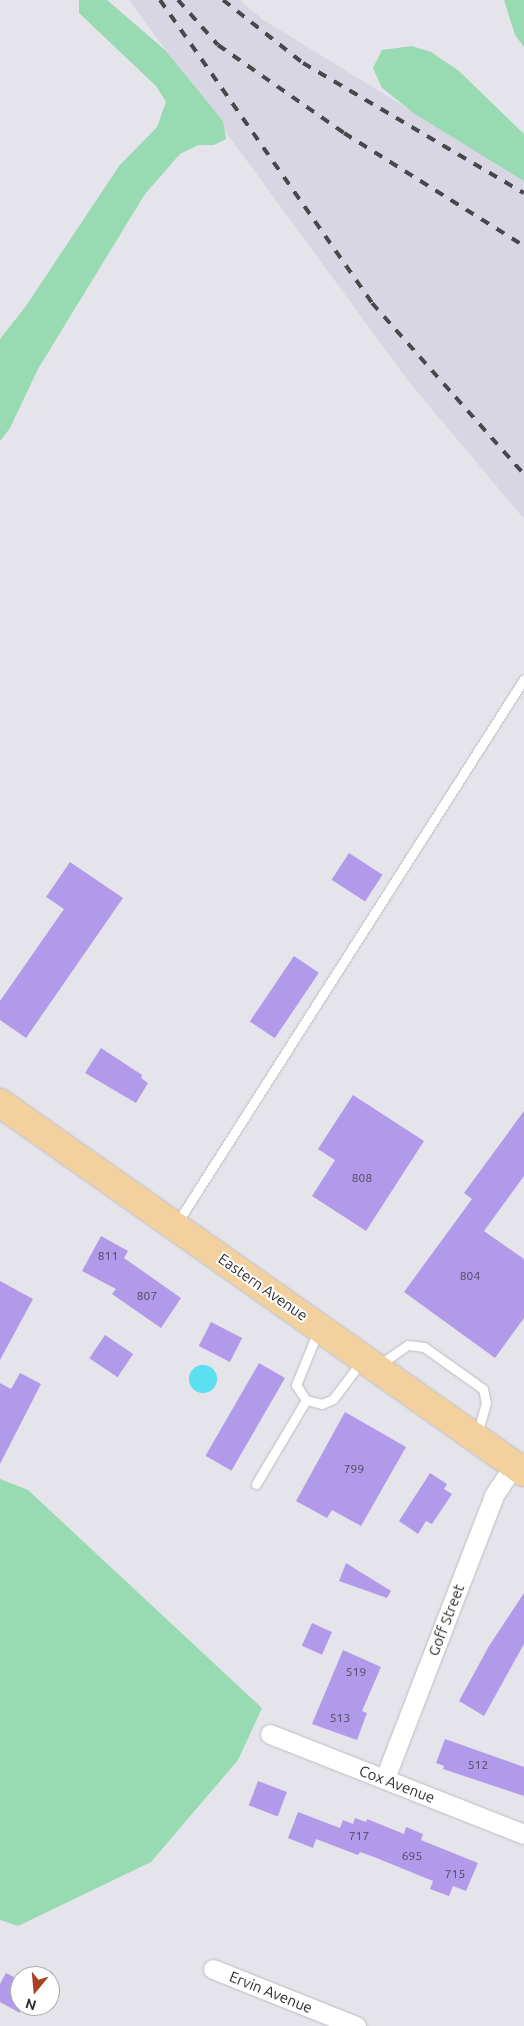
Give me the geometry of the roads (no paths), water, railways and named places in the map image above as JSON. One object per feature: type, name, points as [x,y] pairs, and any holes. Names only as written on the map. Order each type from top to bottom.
[{"type":"main road","name":"Eastern Avenue","points":[[0,1103],[519,1468]]},
{"type":"street","name":"Goff Street","points":[[385,1778],[494,1495],[519,1468]]},
{"type":"street","name":"Cox Avenue","points":[[270,1734],[524,1834]]},
{"type":"street","name":"Ervin Avenue","points":[[213,1969],[356,2026]]},
{"type":"lane","points":[[175,1225],[524,680]]},
{"type":"lane","points":[[319,1326],[296,1385],[306,1400],[322,1404],[333,1399],[370,1363],[408,1345],[424,1347],[483,1389],[486,1403],[476,1438]]},
{"type":"lane","points":[[256,1484],[306,1400]]},
{"type":"water","points":[[203,1365],[213,1369],[217,1379],[213,1389],[203,1393],[193,1389],[189,1379],[193,1369]]},
{"type":"railway","points":[[160,0],[372,303],[524,474]]},
{"type":"railway","points":[[178,0],[218,45],[344,133],[524,246]]},
{"type":"railway","points":[[223,0],[303,63],[524,193]]}]
